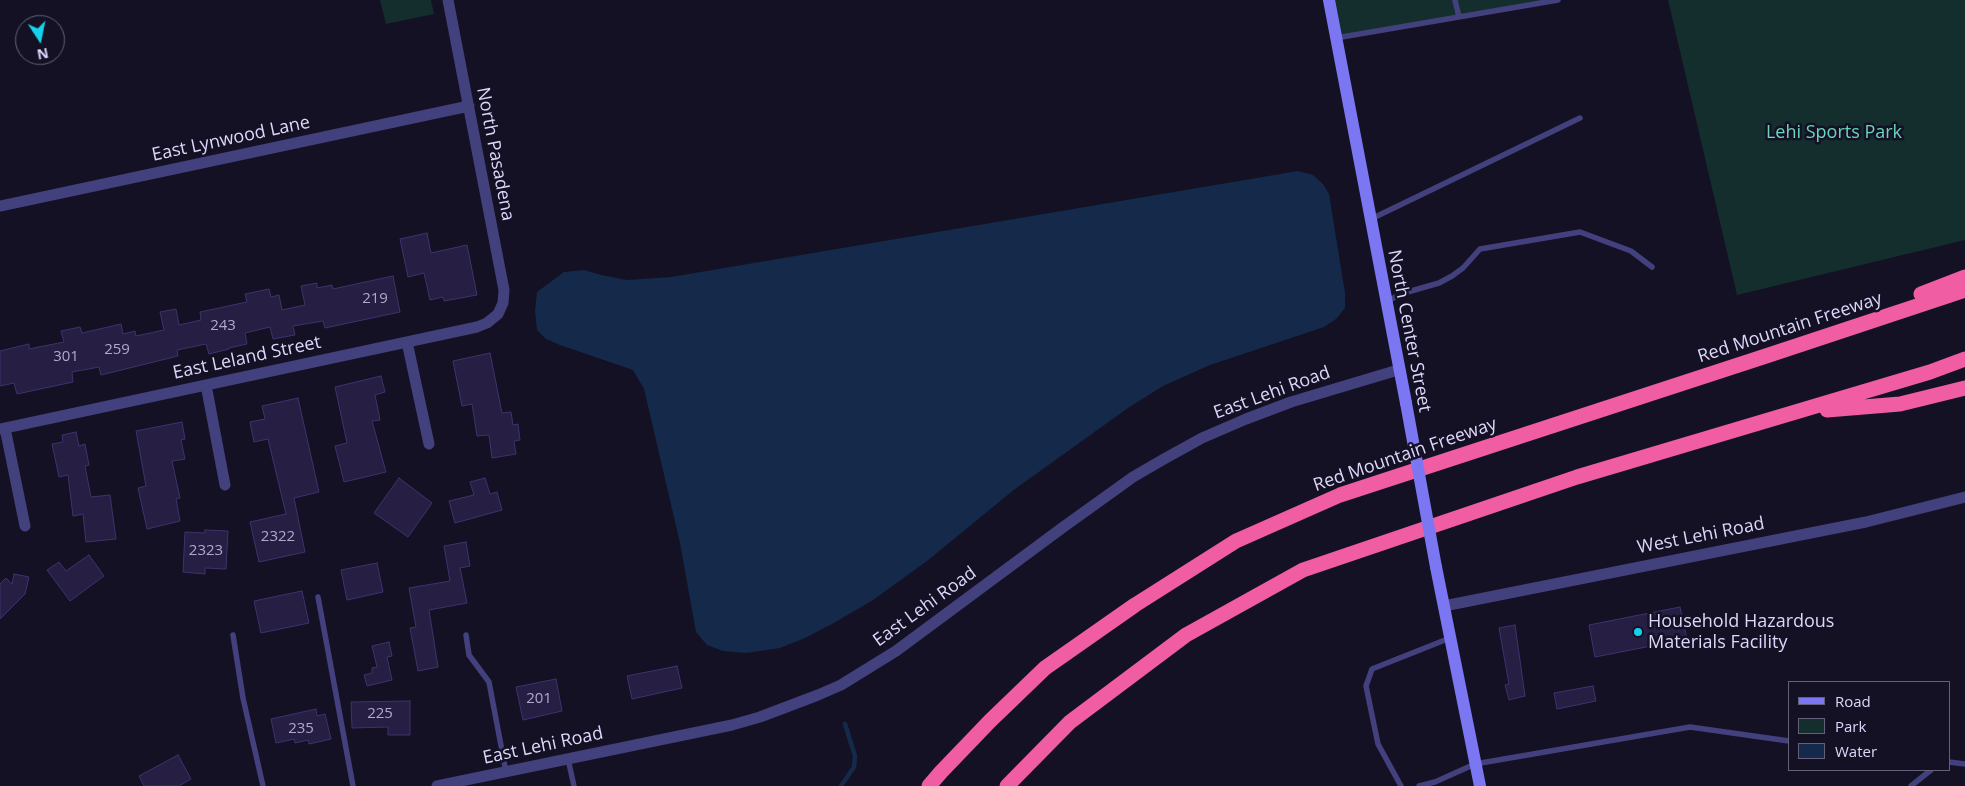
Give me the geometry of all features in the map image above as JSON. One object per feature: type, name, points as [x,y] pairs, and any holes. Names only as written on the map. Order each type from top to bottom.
[{"type":"highway","points":[[1769,355],[1965,277]]},
{"type":"highway","name":"Red Mountain Freeway","points":[[929,786],[990,721],[1045,668],[1134,605],[1236,541],[1340,495],[1965,290]]},
{"type":"highway","points":[[1007,786],[1070,722],[1186,635],[1304,570],[1577,477],[1793,414],[1930,372],[1965,359]]},
{"type":"highway","points":[[1793,414],[1900,404],[1965,388]]},
{"type":"street","name":"North Pasadena","points":[[448,0],[504,290],[498,314]]},
{"type":"street","name":"North Center Street","points":[[1329,0],[1398,370],[1480,786]]},
{"type":"street","name":"East Lynwood Lane","points":[[0,206],[469,106]]},
{"type":"street","name":"East Leland Street","points":[[2,429],[477,327],[487,323],[498,314]]},
{"type":"street","points":[[408,342],[429,444]]},
{"type":"street","name":"East Lehi Road","points":[[438,786],[760,717],[841,685],[896,651],[1133,477],[1164,459],[1202,438],[1246,419],[1291,402],[1398,370]]},
{"type":"street","points":[[206,385],[225,485]]},
{"type":"street","points":[[2,429],[25,526]]},
{"type":"street","name":"West Lehi Road","points":[[1444,606],[1866,522],[1965,497]]},
{"type":"lane","points":[[1455,0],[1459,18]]},
{"type":"lane","points":[[1336,38],[1558,0]]},
{"type":"lane","points":[[1370,220],[1580,118]]},
{"type":"lane","points":[[1386,302],[1404,293],[1439,283],[1452,276],[1480,249],[1580,232],[1632,251],[1652,267]]},
{"type":"lane","points":[[318,597],[353,786]]},
{"type":"lane","points":[[233,635],[243,698],[262,786]]},
{"type":"lane","points":[[466,635],[469,655],[489,682],[506,772]]},
{"type":"lane","points":[[1401,786],[1378,744],[1366,686],[1372,669],[1450,638]]},
{"type":"lane","points":[[1419,786],[1435,782],[1476,764],[1690,727],[1788,740]]},
{"type":"lane","points":[[568,759],[574,786]]},
{"type":"lane","points":[[1950,762],[1965,764]]},
{"type":"lane","points":[[1911,786],[1930,771]]},
{"type":"green space","points":[[380,0],[431,0],[434,14],[386,24]]},
{"type":"green space","points":[[1329,0],[1551,0],[1336,38]]},
{"type":"green space","name":"Lehi Sports Park","points":[[1668,0],[1965,0],[1965,240],[1737,295]]},
{"type":"water","points":[[1298,171],[1313,175],[1323,184],[1329,194],[1345,293],[1345,308],[1336,319],[1324,327],[1210,365],[1163,386],[1128,408],[1015,489],[927,561],[873,600],[805,638],[780,648],[746,653],[723,651],[707,645],[696,632],[680,543],[644,389],[633,370],[560,345],[546,339],[537,330],[535,311],[537,292],[564,272],[584,270],[627,280],[671,277]]},
{"type":"building","points":[[427,233],[431,253],[467,245],[477,295],[444,301],[443,297],[430,300],[424,273],[408,277],[400,239]]},
{"type":"building","points":[[393,276],[400,312],[325,328],[323,321],[293,326],[295,335],[273,339],[270,327],[245,333],[247,344],[229,349],[209,354],[206,344],[177,350],[178,356],[101,375],[99,367],[72,372],[73,382],[17,394],[14,383],[0,386],[0,351],[29,344],[29,349],[64,342],[61,331],[80,327],[82,333],[121,324],[123,334],[135,331],[136,336],[164,330],[160,312],[176,309],[179,325],[201,320],[200,312],[247,302],[245,294],[269,289],[271,297],[279,295],[282,310],[305,305],[301,286],[317,283],[317,288],[332,285],[333,289]]},
{"type":"building","points":[[490,353],[502,413],[511,412],[513,425],[518,424],[520,440],[514,441],[516,454],[492,458],[489,435],[477,436],[472,404],[462,406],[453,361]]},
{"type":"building","points":[[381,376],[385,392],[375,395],[380,420],[372,421],[386,472],[344,482],[335,446],[347,443],[335,387]]},
{"type":"building","points":[[298,398],[319,492],[294,498],[305,552],[259,562],[250,522],[286,514],[268,439],[254,442],[250,422],[265,419],[262,406]]},
{"type":"building","points":[[182,422],[185,439],[181,440],[185,459],[172,461],[180,498],[176,499],[180,521],[147,529],[138,488],[146,486],[136,431]]},
{"type":"building","points":[[76,432],[79,446],[85,444],[89,465],[85,466],[91,497],[110,495],[116,539],[86,542],[83,514],[73,516],[68,475],[59,477],[52,444],[63,442],[62,435]]},
{"type":"building","points":[[399,478],[432,503],[408,537],[374,513]]},
{"type":"building","points":[[485,478],[490,494],[497,492],[502,510],[455,523],[449,501],[474,495],[470,482]]},
{"type":"building","points":[[205,530],[228,531],[226,569],[205,568],[205,574],[183,572],[185,532],[205,533]]},
{"type":"building","points":[[466,542],[470,566],[460,568],[467,603],[429,610],[438,667],[418,671],[410,628],[416,627],[409,588],[450,581],[444,546]]},
{"type":"building","points":[[89,555],[104,576],[70,601],[47,570],[59,562],[66,571]]},
{"type":"building","points":[[377,563],[383,592],[347,600],[341,570]]},
{"type":"building","points":[[14,574],[29,577],[25,594],[0,619],[0,584],[6,578],[12,584]]},
{"type":"building","points":[[302,591],[309,623],[261,633],[254,601]]},
{"type":"building","name":"Household Hazardous Materials Facility","points":[[1680,607],[1687,639],[1595,657],[1589,625]]},
{"type":"building","points":[[1515,625],[1525,696],[1509,700],[1505,685],[1509,684],[1499,628]]},
{"type":"building","points":[[389,642],[392,656],[387,657],[392,680],[367,686],[364,675],[372,673],[372,668],[377,667],[372,646]]},
{"type":"building","points":[[677,666],[682,688],[632,699],[627,676]]},
{"type":"building","points":[[556,679],[562,711],[523,720],[516,687]]},
{"type":"building","points":[[1593,686],[1596,701],[1557,709],[1554,693]]},
{"type":"building","points":[[410,701],[410,735],[388,735],[388,727],[352,728],[351,702]]},
{"type":"building","points":[[316,709],[317,716],[325,714],[331,739],[309,744],[308,740],[295,743],[294,739],[276,743],[271,719]]},
{"type":"building","points":[[178,755],[191,779],[179,786],[144,786],[139,776]]},
{"type":"waterway","points":[[841,786],[854,767],[855,756],[845,724]]},
{"type":"place","name":"Household Hazardous Materials Facility","points":[[1638,632]]}]
